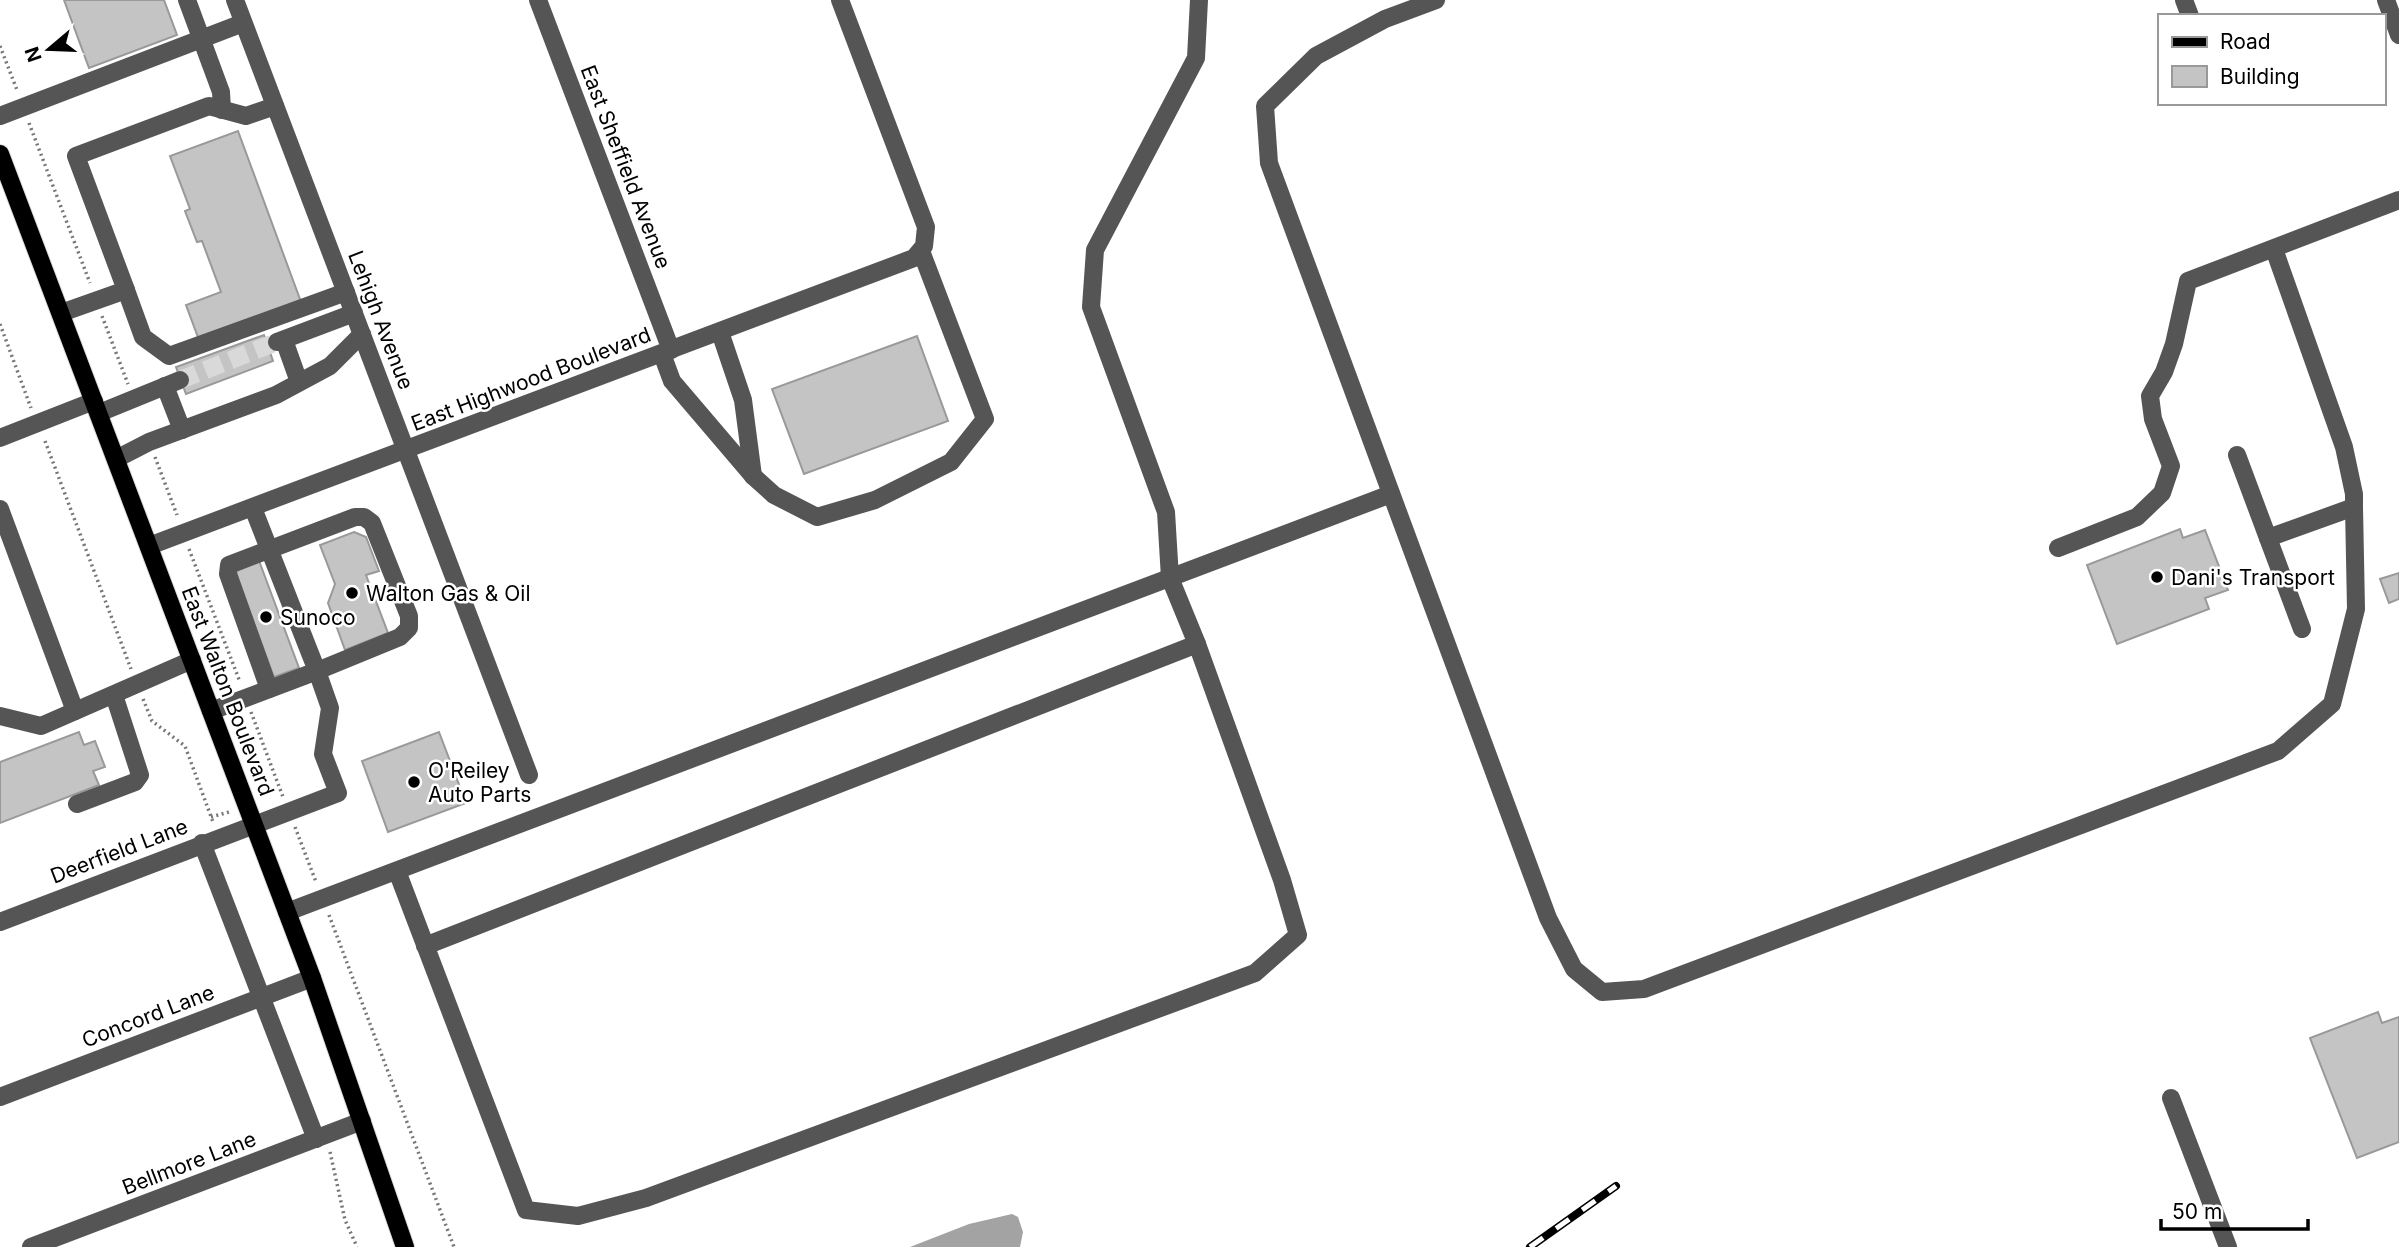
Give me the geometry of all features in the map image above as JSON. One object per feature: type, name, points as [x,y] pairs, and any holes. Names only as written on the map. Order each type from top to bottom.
[{"type":"main road","name":"East Walton Boulevard","points":[[2,164],[61,313],[312,978],[405,1247]]},
{"type":"street","points":[[187,0],[221,92],[222,110]]},
{"type":"street","name":"Lehigh Avenue","points":[[235,0],[529,775]]},
{"type":"street","name":"East Sheffield Avenue","points":[[538,0],[666,352],[672,381],[753,476],[774,495],[817,517],[875,500],[951,462],[985,419],[923,248]]},
{"type":"street","points":[[840,0],[926,227],[923,248]]},
{"type":"street","points":[[1189,0],[1197,27]]},
{"type":"street","points":[[397,871],[526,1210],[578,1216],[646,1198],[1255,972],[1298,935],[1279,871],[1197,644],[1170,578],[1166,512],[1090,307],[1096,250],[1196,58],[1199,0]]},
{"type":"street","points":[[1436,0],[1385,19],[1316,56],[1265,106],[1269,163],[1548,918],[1574,969],[1602,992],[1644,989],[2278,751],[2332,704],[2356,608],[2354,494],[2344,447],[2274,249]]},
{"type":"street","points":[[2386,0],[2399,35]]},
{"type":"street","points":[[0,116],[243,23]]},
{"type":"street","points":[[275,106],[246,116],[209,107],[76,156],[143,337],[169,356],[346,292]]},
{"type":"street","points":[[2058,548],[2137,517],[2162,493],[2171,466],[2153,419],[2151,396],[2164,372],[2174,344],[2188,281],[2399,201]]},
{"type":"street","name":"East Highwood Boulevard","points":[[149,546],[910,260],[923,248]]},
{"type":"street","points":[[61,313],[126,289]]},
{"type":"street","points":[[299,382],[281,341],[354,313]]},
{"type":"street","points":[[720,332],[743,400],[753,476]]},
{"type":"street","points":[[116,459],[149,442],[276,395],[330,366],[362,334]]},
{"type":"street","points":[[0,438],[37,423],[133,399],[172,383],[182,430]]},
{"type":"street","points":[[2237,455],[2302,629]]},
{"type":"street","points":[[287,912],[1391,494]]},
{"type":"street","points":[[2268,538],[2354,507]]},
{"type":"street","points":[[253,508],[317,671]]},
{"type":"street","points":[[0,509],[75,711]]},
{"type":"street","points":[[211,711],[317,671],[400,637],[409,628],[409,616],[372,523],[364,517],[355,517],[229,565],[228,574],[269,689]]},
{"type":"street","points":[[425,946],[1197,644]]},
{"type":"street","points":[[0,716],[41,726],[114,695],[136,682],[192,660]]},
{"type":"street","name":"Deerfield Lane","points":[[0,922],[338,793],[323,754],[330,708],[317,671]]},
{"type":"street","points":[[77,804],[135,782],[140,775],[114,695]]},
{"type":"street","points":[[210,840],[261,997],[321,1137]]},
{"type":"street","name":"Concord Lane","points":[[0,1097],[312,978]]},
{"type":"street","points":[[2171,1098],[2228,1247]]},
{"type":"street","name":"Bellmore Lane","points":[[31,1247],[362,1121]]},
{"type":"path","points":[[0,46],[133,399]]},
{"type":"path","points":[[0,324],[152,722],[185,746],[210,840]]},
{"type":"path","points":[[149,442],[322,899],[342,942],[454,1247]]},
{"type":"path","points":[[321,1137],[345,1220],[357,1247]]},
{"type":"shaded area","points":[[1012,1214],[1018,1217],[1023,1232],[1020,1247],[910,1247],[969,1224]]},
{"type":"building","points":[[64,0],[164,0],[177,35],[89,68]]},
{"type":"building","points":[[238,131],[301,302],[199,340],[186,305],[221,292],[202,241],[197,242],[185,211],[190,209],[170,156]]},
{"type":"building","points":[[264,335],[273,361],[186,394],[176,367]]},
{"type":"building","points":[[917,336],[948,421],[804,474],[772,389]]},
{"type":"building","name":"Dani's Transport","points":[[2180,529],[2183,538],[2205,530],[2228,590],[2205,598],[2209,609],[2117,644],[2087,565]]},
{"type":"building","name":"Walton Gas & Oil","points":[[354,532],[366,537],[379,571],[366,575],[388,633],[345,650],[328,603],[335,584],[320,545]]},
{"type":"building","name":"Sunoco","points":[[258,558],[299,668],[274,677],[233,567]]},
{"type":"building","points":[[2399,573],[2399,599],[2389,603],[2380,579]]},
{"type":"building","points":[[79,732],[84,745],[95,741],[105,767],[93,771],[99,785],[0,823],[0,762]]},
{"type":"building","name":"O'Reiley Auto Parts","points":[[439,732],[466,803],[388,832],[362,761]]},
{"type":"building","points":[[2378,1012],[2382,1023],[2399,1017],[2399,1142],[2357,1158],[2310,1038]]},
{"type":"tunnel","points":[[180,380],[277,342]]},
{"type":"railway","points":[[1530,1247],[1616,1186]]},
{"type":"place","name":"Dani's Transport","points":[[2157,577]]},
{"type":"place","name":"Walton Gas & Oil","points":[[352,593]]},
{"type":"place","name":"Sunoco","points":[[266,617]]},
{"type":"place","name":"O'Reiley Auto Parts","points":[[414,782]]}]
